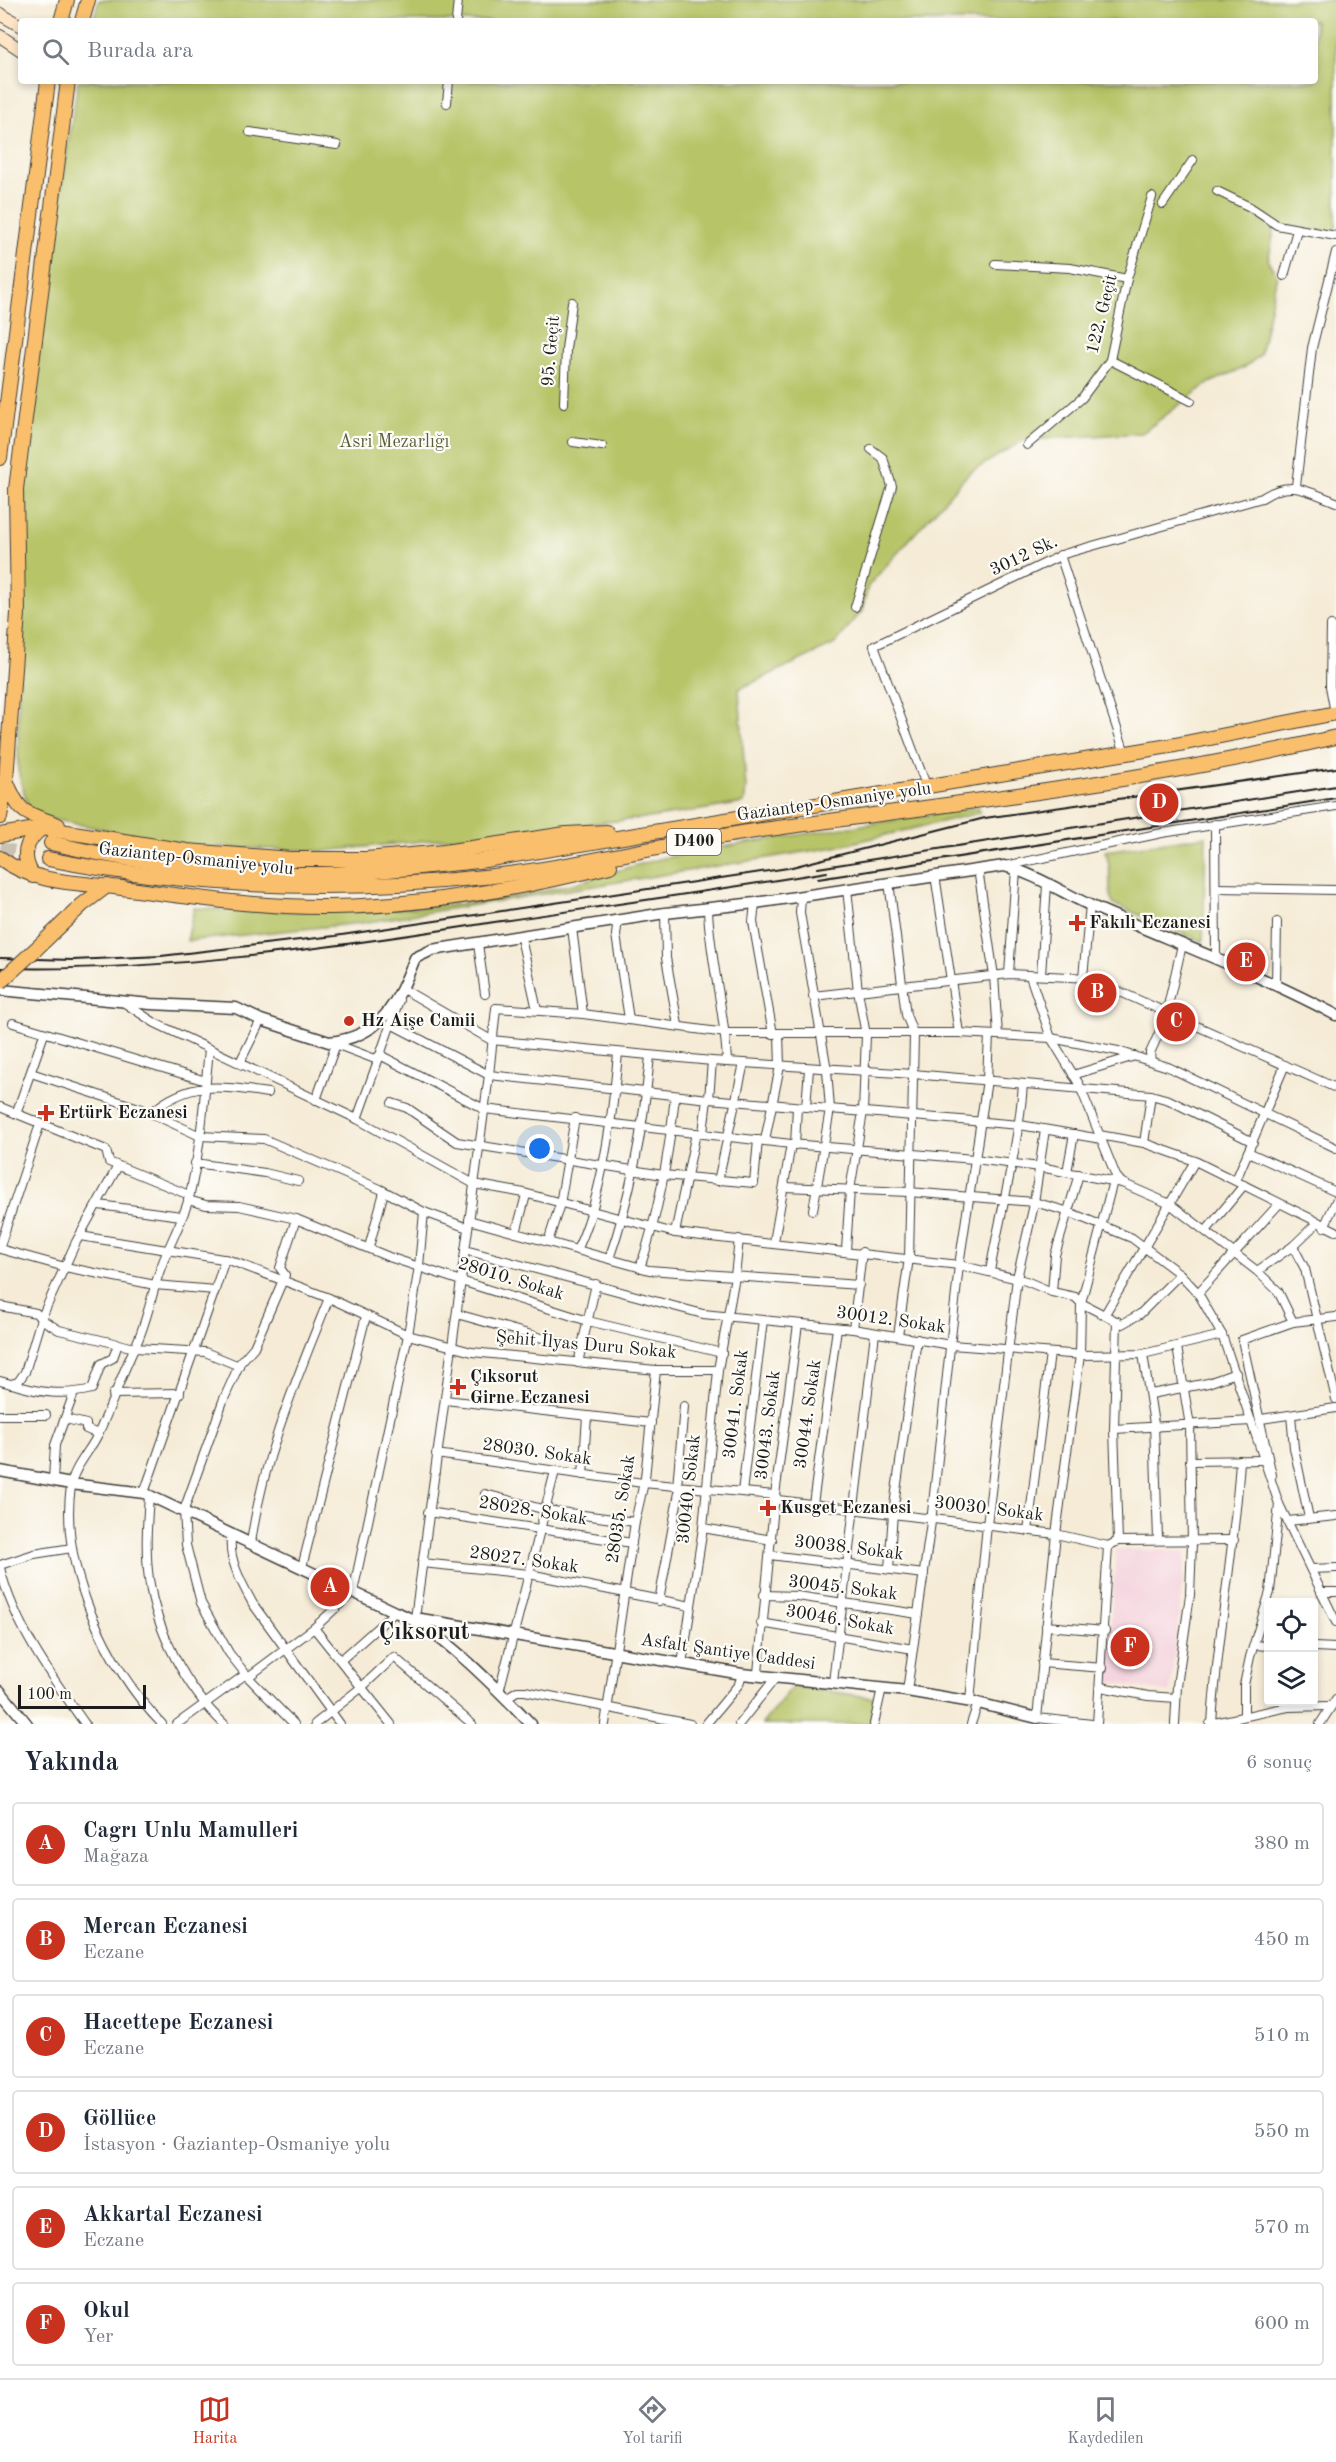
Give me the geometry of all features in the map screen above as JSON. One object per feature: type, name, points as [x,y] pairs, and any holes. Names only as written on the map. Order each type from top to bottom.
[{"type":"main road","points":[[62,18],[67,0]]},
{"type":"main road","points":[[83,18],[88,0]]},
{"type":"main road","points":[[0,14],[18,24]]},
{"type":"main road","points":[[0,36],[18,48]]},
{"type":"main road","points":[[0,458],[48,84]]},
{"type":"main road","points":[[0,817],[6,780],[18,613],[16,489],[68,84]]},
{"type":"main road","name":"Gaziantep-Osmaniye yolu","points":[[51,843],[105,856],[200,869],[296,874],[370,871],[479,861],[1125,753],[1335,713]]},
{"type":"main road","name":"Gaziantep-Osmaniye yolu","points":[[48,859],[107,871],[202,882],[296,888],[377,886],[485,877],[611,858],[740,833],[1132,777],[1336,737]]},
{"type":"main road","points":[[6,780],[14,800],[24,813],[83,834]]},
{"type":"main road","points":[[0,835],[42,828],[188,851],[291,859],[366,859],[444,852],[566,834],[678,828]]},
{"type":"main road","points":[[33,876],[26,865],[25,848],[32,836],[42,828]]},
{"type":"main road","points":[[0,858],[15,869],[33,876],[227,902],[329,907],[417,903],[487,893],[587,872],[740,833]]},
{"type":"main road","points":[[0,982],[82,905],[107,886]]},
{"type":"street","points":[[456,18],[458,0]]},
{"type":"street","points":[[447,103],[449,84]]},
{"type":"street","points":[[250,132],[337,145]]},
{"type":"street","points":[[1162,204],[1193,160]]},
{"type":"street","points":[[1217,191],[1250,207],[1277,225],[1336,236]]},
{"type":"street","name":"122. Geçit","points":[[1027,445],[1082,399],[1110,360],[1127,279],[1152,197]]},
{"type":"street","points":[[1284,276],[1297,230]]},
{"type":"street","points":[[1336,252],[1312,348],[1296,486],[1336,502]]},
{"type":"street","points":[[995,264],[1070,268],[1127,279]]},
{"type":"street","name":"95. Geçit","points":[[564,403],[572,302]]},
{"type":"street","points":[[1110,360],[1191,402]]},
{"type":"street","points":[[573,442],[603,446]]},
{"type":"street","points":[[855,607],[892,486],[883,458],[871,449]]},
{"type":"street","name":"3012 Sk.","points":[[926,785],[874,646],[1060,555],[1262,498],[1283,488],[1296,486]]},
{"type":"street","points":[[1060,555],[1125,753]]},
{"type":"street","points":[[1331,625],[1330,686],[1335,713]]},
{"type":"street","points":[[357,1119],[402,991],[415,958],[422,953],[664,913],[708,910],[1004,866],[1215,824],[1336,806]]},
{"type":"street","points":[[1215,824],[1216,960]]},
{"type":"street","points":[[1004,866],[1016,869],[1090,905],[1276,985],[1336,1015]]},
{"type":"street","points":[[907,1691],[932,1518],[958,1265],[993,1035],[994,976],[978,869]]},
{"type":"street","points":[[1009,974],[1016,869]]},
{"type":"street","points":[[935,875],[959,1033]]},
{"type":"street","points":[[890,882],[906,1015],[914,1035],[909,1153],[909,1258],[898,1336]]},
{"type":"street","points":[[1041,975],[1047,885]]},
{"type":"street","points":[[1216,888],[1336,890]]},
{"type":"street","points":[[846,1250],[850,1190],[863,1112],[866,1072],[866,1035],[858,991],[847,889]]},
{"type":"street","points":[[801,896],[800,913],[827,1070],[831,1109],[813,1210]]},
{"type":"street","points":[[392,1102],[407,1108],[457,1142],[663,1175],[754,1183],[780,1066],[776,1034],[753,921],[755,903]]},
{"type":"street","points":[[1083,977],[1090,905]]},
{"type":"street","points":[[708,910],[709,942],[726,1033],[727,1062]]},
{"type":"street","points":[[664,913],[666,958],[678,1025]]},
{"type":"street","points":[[618,920],[616,935],[629,1019]]},
{"type":"street","points":[[1276,985],[1277,922]]},
{"type":"street","points":[[572,928],[583,1014]]},
{"type":"street","points":[[521,938],[537,1010]]},
{"type":"street","points":[[478,944],[485,994]]},
{"type":"street","points":[[1151,1061],[1150,1053],[1168,1011],[1182,945]]},
{"type":"street","points":[[813,996],[1009,974],[1089,978],[1168,1011],[1336,1088]]},
{"type":"street","points":[[1030,976],[1051,1038],[1081,1090],[1118,1182],[1102,1225],[1081,1303],[1080,1355],[1056,1534],[1042,1664],[1042,1720],[1092,1724]]},
{"type":"street","points":[[0,990],[123,1002],[236,1008],[261,1020],[375,1059],[380,1055]]},
{"type":"street","points":[[402,991],[491,1040],[650,1056],[809,1069],[913,1074],[1151,1095],[1169,1100],[1253,1142]]},
{"type":"street","points":[[332,1043],[352,1038],[385,1018],[402,991]]},
{"type":"street","points":[[123,1002],[155,1023],[357,1119],[474,1184],[675,1233],[846,1250],[990,1271],[1017,1278],[1052,1292],[1075,1297],[1081,1303],[1122,1324],[1140,1314],[1180,1274]]},
{"type":"street","points":[[531,1724],[502,1695],[415,1618],[436,1454],[453,1347],[496,1008],[629,1019],[726,1033],[914,1035],[959,1033],[1051,1038],[1151,1061],[1336,1148]]},
{"type":"street","points":[[242,1065],[242,1058],[261,1020]]},
{"type":"street","points":[[13,1023],[205,1085],[268,1093]]},
{"type":"street","points":[[390,1024],[489,1075],[737,1102],[1020,1125],[1144,1143],[1195,1161],[1336,1231]]},
{"type":"street","points":[[16,1114],[44,1034]]},
{"type":"street","points":[[316,1100],[332,1043]]},
{"type":"street","points":[[162,1724],[144,1705],[99,1629],[77,1578],[72,1548],[71,1484],[98,1434],[113,1394],[135,1348],[166,1250],[189,1198],[200,1136],[209,1049]]},
{"type":"street","points":[[578,1250],[592,1213],[610,1122],[618,1053]]},
{"type":"street","points":[[380,1055],[484,1109],[793,1144],[974,1159],[1040,1167],[1118,1182],[1170,1204],[1206,1230],[1278,1290],[1293,1322]]},
{"type":"street","points":[[609,1259],[622,1220],[646,1091],[650,1056]]},
{"type":"street","points":[[1073,1075],[1135,1056]]},
{"type":"street","points":[[675,1233],[686,1178],[708,1099],[712,1061]]},
{"type":"street","points":[[718,1180],[744,1063]]},
{"type":"street","points":[[1236,1180],[1285,1065]]},
{"type":"street","points":[[774,1242],[809,1069]]},
{"type":"street","points":[[31,1073],[151,1113],[200,1136],[264,1139],[424,1212],[516,1233],[640,1268],[859,1285]]},
{"type":"street","points":[[990,1271],[1009,1164],[1020,1125],[1023,1084]]},
{"type":"street","points":[[151,1113],[168,1098],[205,1085]]},
{"type":"street","points":[[1144,1143],[1151,1095]]},
{"type":"street","points":[[640,1268],[653,1228],[675,1096]]},
{"type":"street","points":[[0,1107],[106,1150],[109,1162],[118,1166],[99,1205],[80,1236],[41,1319],[25,1372],[18,1382],[11,1384]]},
{"type":"street","points":[[548,1242],[560,1204],[575,1118]]},
{"type":"street","points":[[40,1124],[0,1248],[65,1267],[155,1285],[215,1290]]},
{"type":"street","points":[[971,1724],[987,1525],[1007,1349],[1017,1278],[1034,1202],[1045,1130]]},
{"type":"street","points":[[1067,1172],[1074,1134]]},
{"type":"street","points":[[1248,1152],[1336,1192]]},
{"type":"street","points":[[1105,1314],[1195,1161]]},
{"type":"street","points":[[195,1163],[265,1173],[298,1181]]},
{"type":"street","name":"28010. Sokak","points":[[118,1166],[206,1205],[239,1206],[296,1219],[461,1281],[588,1321],[722,1353]]},
{"type":"street","points":[[1052,1292],[1055,1255],[1079,1174]]},
{"type":"street","points":[[1206,1230],[1244,1185]]},
{"type":"street","points":[[784,1187],[909,1192],[1034,1202],[1102,1225],[1146,1247],[1180,1274],[1198,1293],[1222,1335],[1279,1504],[1336,1622]]},
{"type":"street","points":[[369,1247],[384,1192]]},
{"type":"street","points":[[516,1233],[526,1195]]},
{"type":"street","points":[[1257,1271],[1321,1225],[1336,1201]]},
{"type":"street","points":[[1198,1293],[1279,1204]]},
{"type":"street","points":[[99,1205],[181,1215]]},
{"type":"street","points":[[177,1724],[202,1704],[247,1676],[314,1628],[353,1592],[408,1335],[419,1266],[424,1212]]},
{"type":"street","points":[[294,1724],[247,1676],[229,1653],[201,1603],[186,1545],[184,1510],[238,1366],[254,1347],[284,1280],[285,1275],[280,1268],[296,1219]]},
{"type":"street","name":"Şehit İlyas Duru Sokak","points":[[80,1236],[225,1259],[329,1298],[408,1335],[453,1347],[530,1360],[656,1370],[718,1370]]},
{"type":"street","name":"30040. Sokak","points":[[682,1665],[703,1528],[718,1370],[735,1276],[739,1239]]},
{"type":"street","points":[[1293,1246],[1305,1269],[1336,1399]]},
{"type":"street","name":"30012. Sokak","points":[[465,1250],[703,1314],[853,1329],[951,1346],[1080,1355],[1143,1354],[1222,1335]]},
{"type":"street","points":[[853,1329],[862,1252]]},
{"type":"street","points":[[224,1724],[202,1704],[164,1632],[152,1592],[146,1495],[225,1259]]},
{"type":"street","points":[[578,1363],[596,1284]]},
{"type":"street","points":[[251,1543],[256,1509],[276,1436],[329,1298]]},
{"type":"street","points":[[0,1306],[36,1313],[41,1319],[59,1330],[135,1348],[205,1352],[238,1366]]},
{"type":"street","points":[[457,1314],[581,1349]]},
{"type":"street","points":[[302,1567],[366,1316]]},
{"type":"street","points":[[1272,1483],[1272,1468],[1242,1340],[1293,1322],[1336,1317]]},
{"type":"street","name":"30041. Sokak","points":[[742,1492],[764,1320]]},
{"type":"street","points":[[1117,1321],[1114,1429],[1118,1541]]},
{"type":"street","name":"30043. Sokak","points":[[758,1673],[775,1495],[798,1324]]},
{"type":"street","name":"30044. Sokak","points":[[813,1504],[826,1389],[837,1328]]},
{"type":"street","points":[[833,1682],[875,1333]]},
{"type":"street","points":[[889,1569],[893,1513],[917,1339]]},
{"type":"street","points":[[0,1381],[37,1392],[74,1393],[92,1389],[101,1364],[113,1358],[118,1344]]},
{"type":"street","points":[[1175,1724],[1176,1698],[1190,1595],[1192,1542],[1190,1425],[1182,1389],[1177,1347]]},
{"type":"street","points":[[1028,1530],[1050,1353]]},
{"type":"street","points":[[1143,1354],[1151,1394],[1154,1428],[1158,1539]]},
{"type":"street","name":"28035. Sokak","points":[[605,1724],[634,1522],[644,1483],[656,1370]]},
{"type":"street","points":[[1151,1394],[1182,1389],[1236,1373]]},
{"type":"street","points":[[53,1480],[55,1445],[74,1393]]},
{"type":"street","points":[[113,1394],[180,1394]]},
{"type":"street","points":[[445,1400],[651,1423]]},
{"type":"street","points":[[658,1601],[678,1487],[684,1406]]},
{"type":"street","points":[[1261,1419],[1336,1408]]},
{"type":"street","points":[[0,1415],[46,1415]]},
{"type":"street","points":[[1291,1415],[1294,1448],[1309,1518]]},
{"type":"street","points":[[583,1475],[587,1416]]},
{"type":"street","points":[[66,1419],[86,1424],[86,1429],[98,1434]]},
{"type":"street","points":[[1114,1429],[1251,1420]]},
{"type":"street","name":"28030. Sokak","points":[[436,1454],[644,1483],[678,1487],[706,1487]]},
{"type":"street","points":[[1240,1460],[1234,1540],[1215,1674],[1211,1724],[1244,1715],[1309,1705],[1329,1706]]},
{"type":"street","points":[[1190,1461],[1263,1460]]},
{"type":"street","name":"Asfalt Şantiye Caddesi","points":[[0,1471],[146,1495],[184,1510],[395,1612],[415,1618],[742,1674],[758,1673],[907,1691],[974,1702],[1042,1720]]},
{"type":"street","points":[[502,1695],[514,1635],[555,1471]]},
{"type":"street","name":"30030. Sokak","points":[[706,1487],[775,1495],[778,1500],[1056,1534],[1108,1546]]},
{"type":"street","points":[[485,1494],[546,1510],[634,1522]]},
{"type":"street","points":[[1244,1715],[1244,1685],[1270,1592],[1279,1504]]},
{"type":"street","name":"28028. Sokak","points":[[428,1512],[632,1542]]},
{"type":"street","points":[[1288,1521],[1336,1516]]},
{"type":"street","points":[[703,1528],[772,1540]]},
{"type":"street","points":[[232,1534],[230,1543],[241,1583],[253,1604],[340,1724]]},
{"type":"street","points":[[1097,1724],[1103,1668],[1108,1546],[1118,1541],[1158,1539],[1192,1542],[1234,1540]]},
{"type":"street","points":[[72,1548],[34,1554],[0,1566],[7,1597],[59,1687],[84,1724]]},
{"type":"street","name":"30038. Sokak","points":[[770,1555],[924,1574]]},
{"type":"street","name":"28027. Sokak","points":[[422,1563],[529,1574],[691,1606]]},
{"type":"street","points":[[1311,1569],[1336,1568]]},
{"type":"street","points":[[1321,1592],[1336,1592]]},
{"type":"street","name":"30045. Sokak","points":[[764,1595],[918,1614]]},
{"type":"street","points":[[341,1660],[395,1612]]},
{"type":"street","name":"30046. Sokak","points":[[761,1623],[913,1649]]},
{"type":"street","points":[[1046,1626],[1105,1630]]},
{"type":"street","points":[[314,1628],[391,1724]]},
{"type":"street","points":[[1254,1645],[1264,1646]]},
{"type":"street","points":[[1318,1647],[1336,1648]]},
{"type":"street","points":[[315,1724],[362,1687],[394,1657],[472,1724]]},
{"type":"street","points":[[1042,1664],[1103,1668]]},
{"type":"street","points":[[706,1724],[739,1684],[742,1674]]},
{"type":"street","points":[[739,1724],[777,1676]]},
{"type":"street","points":[[1101,1687],[1148,1696],[1176,1698]]},
{"type":"street","points":[[874,1724],[882,1688]]},
{"type":"street","points":[[0,1691],[27,1724]]},
{"type":"street","points":[[502,1695],[525,1691],[690,1724]]},
{"type":"street","points":[[1320,1724],[1329,1706],[1336,1699]]},
{"type":"shaded area","points":[[1116,1549],[1186,1551],[1170,1693],[1106,1681]]},
{"type":"green space","name":"Asri Mezarlığı","points":[[99,0],[1336,0],[1336,233],[1275,226],[1268,261],[1277,275],[1260,355],[1245,367],[1207,384],[1142,433],[1024,440],[969,473],[868,586],[862,611],[835,644],[739,689],[746,789],[744,803],[656,817],[325,851],[188,846],[46,818],[28,807],[18,770],[20,483],[47,275],[78,84],[1318,84],[1318,18],[94,18]]},
{"type":"green space","points":[[978,807],[979,813],[835,847],[361,923],[187,941],[194,908],[287,911],[380,910],[472,902],[564,886],[678,855]]},
{"type":"green space","points":[[1206,836],[1203,942],[1113,904],[1105,851]]},
{"type":"green space","points":[[793,1686],[875,1698],[870,1724],[762,1724]]},
{"type":"tunnel","points":[[0,849],[48,859]]},
{"type":"railway","points":[[0,958],[73,960],[161,956],[335,936],[788,868],[985,818],[1336,768]]},
{"type":"railway","points":[[818,868],[1336,786]]},
{"type":"railway","points":[[818,879],[1336,798]]},
{"type":"railway","points":[[0,968],[121,966],[242,957],[362,942],[827,872]]},
{"type":"place","name":"Göllüce","points":[[1159,803]]},
{"type":"place","name":"Fakılı Eczanesi","points":[[1077,923]]},
{"type":"place","name":"Akkartal Eczanesi","points":[[1246,962]]},
{"type":"place","name":"Mercan Eczanesi","points":[[1097,993]]},
{"type":"place","name":"Hz Aişe Camii","points":[[349,1021]]},
{"type":"place","name":"Hacettepe Eczanesi","points":[[1176,1022]]},
{"type":"place","name":"Ertürk Eczanesi","points":[[46,1113]]},
{"type":"place","name":"Çıksorut Girne Eczanesi","points":[[458,1387]]},
{"type":"place","name":"Kusget Eczanesi","points":[[768,1508]]},
{"type":"place","name":"Cagrı Unlu Mamulleri","points":[[330,1587]]},
{"type":"place","name":"Okul","points":[[1130,1647]]},
{"type":"district","name":"Çıksorut","points":[[424,1633]]}]
